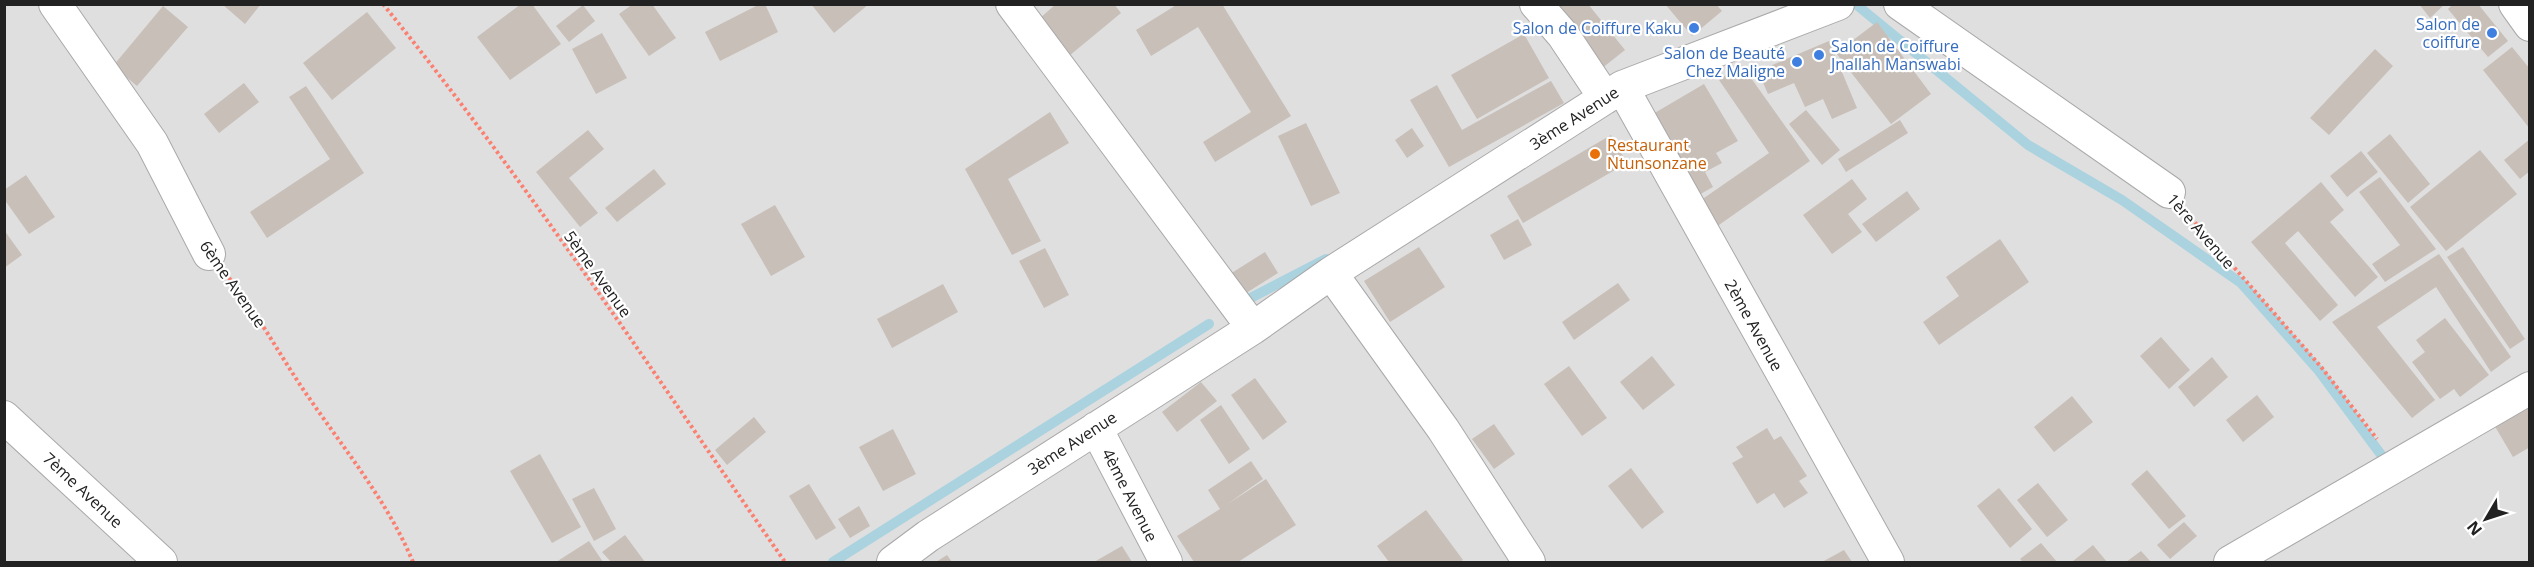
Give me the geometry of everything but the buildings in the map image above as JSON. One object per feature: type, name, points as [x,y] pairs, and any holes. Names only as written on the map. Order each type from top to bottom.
[{"type":"street","name":"6ème Avenue","points":[[55,4],[152,142],[210,254]]},
{"type":"street","points":[[1012,4],[1253,328]]},
{"type":"street","name":"2ème Avenue","points":[[1536,4],[1613,92],[1888,562]]},
{"type":"street","name":"3ème Avenue","points":[[893,562],[928,536],[1253,328],[1331,273],[1613,92],[1838,4]]},
{"type":"street","name":"1ère Avenue","points":[[1900,4],[2169,192]]},
{"type":"street","points":[[2515,4],[2529,26]]},
{"type":"street","points":[[1331,273],[1443,429],[1529,562]]},
{"type":"street","points":[[2230,562],[2529,388]]},
{"type":"street","name":"7ème Avenue","points":[[4,417],[161,562]]},
{"type":"street","name":"4ème Avenue","points":[[1096,428],[1166,562]]},
{"type":"path","name":"5ème Avenue","points":[[383,4],[437,71],[628,337],[785,562]]},
{"type":"path","name":"1ère Avenue","points":[[2169,192],[2322,368],[2397,465]]},
{"type":"path","name":"6ème Avenue","points":[[210,254],[252,307],[305,392],[376,493],[401,534],[413,562]]},
{"type":"shaded area","points":[[5,5],[2529,5],[2529,562],[5,562]]},
{"type":"waterway","points":[[1858,6],[2028,145],[2122,200],[2241,283],[2319,371],[2385,460]]},
{"type":"waterway","points":[[1239,304],[1326,259]]},
{"type":"waterway","points":[[833,562],[1209,324]]},
{"type":"place","name":"Salon de Coiffure Kaku","points":[[1694,28]]},
{"type":"place","name":"Salon de coiffure","points":[[2492,33]]},
{"type":"place","name":"Salon de Coiffure Jnallah Manswabi","points":[[1819,55]]},
{"type":"place","name":"Salon de Beauté Chez Maligne","points":[[1797,62]]},
{"type":"place","name":"Restaurant Ntunsonzane","points":[[1595,154]]}]
